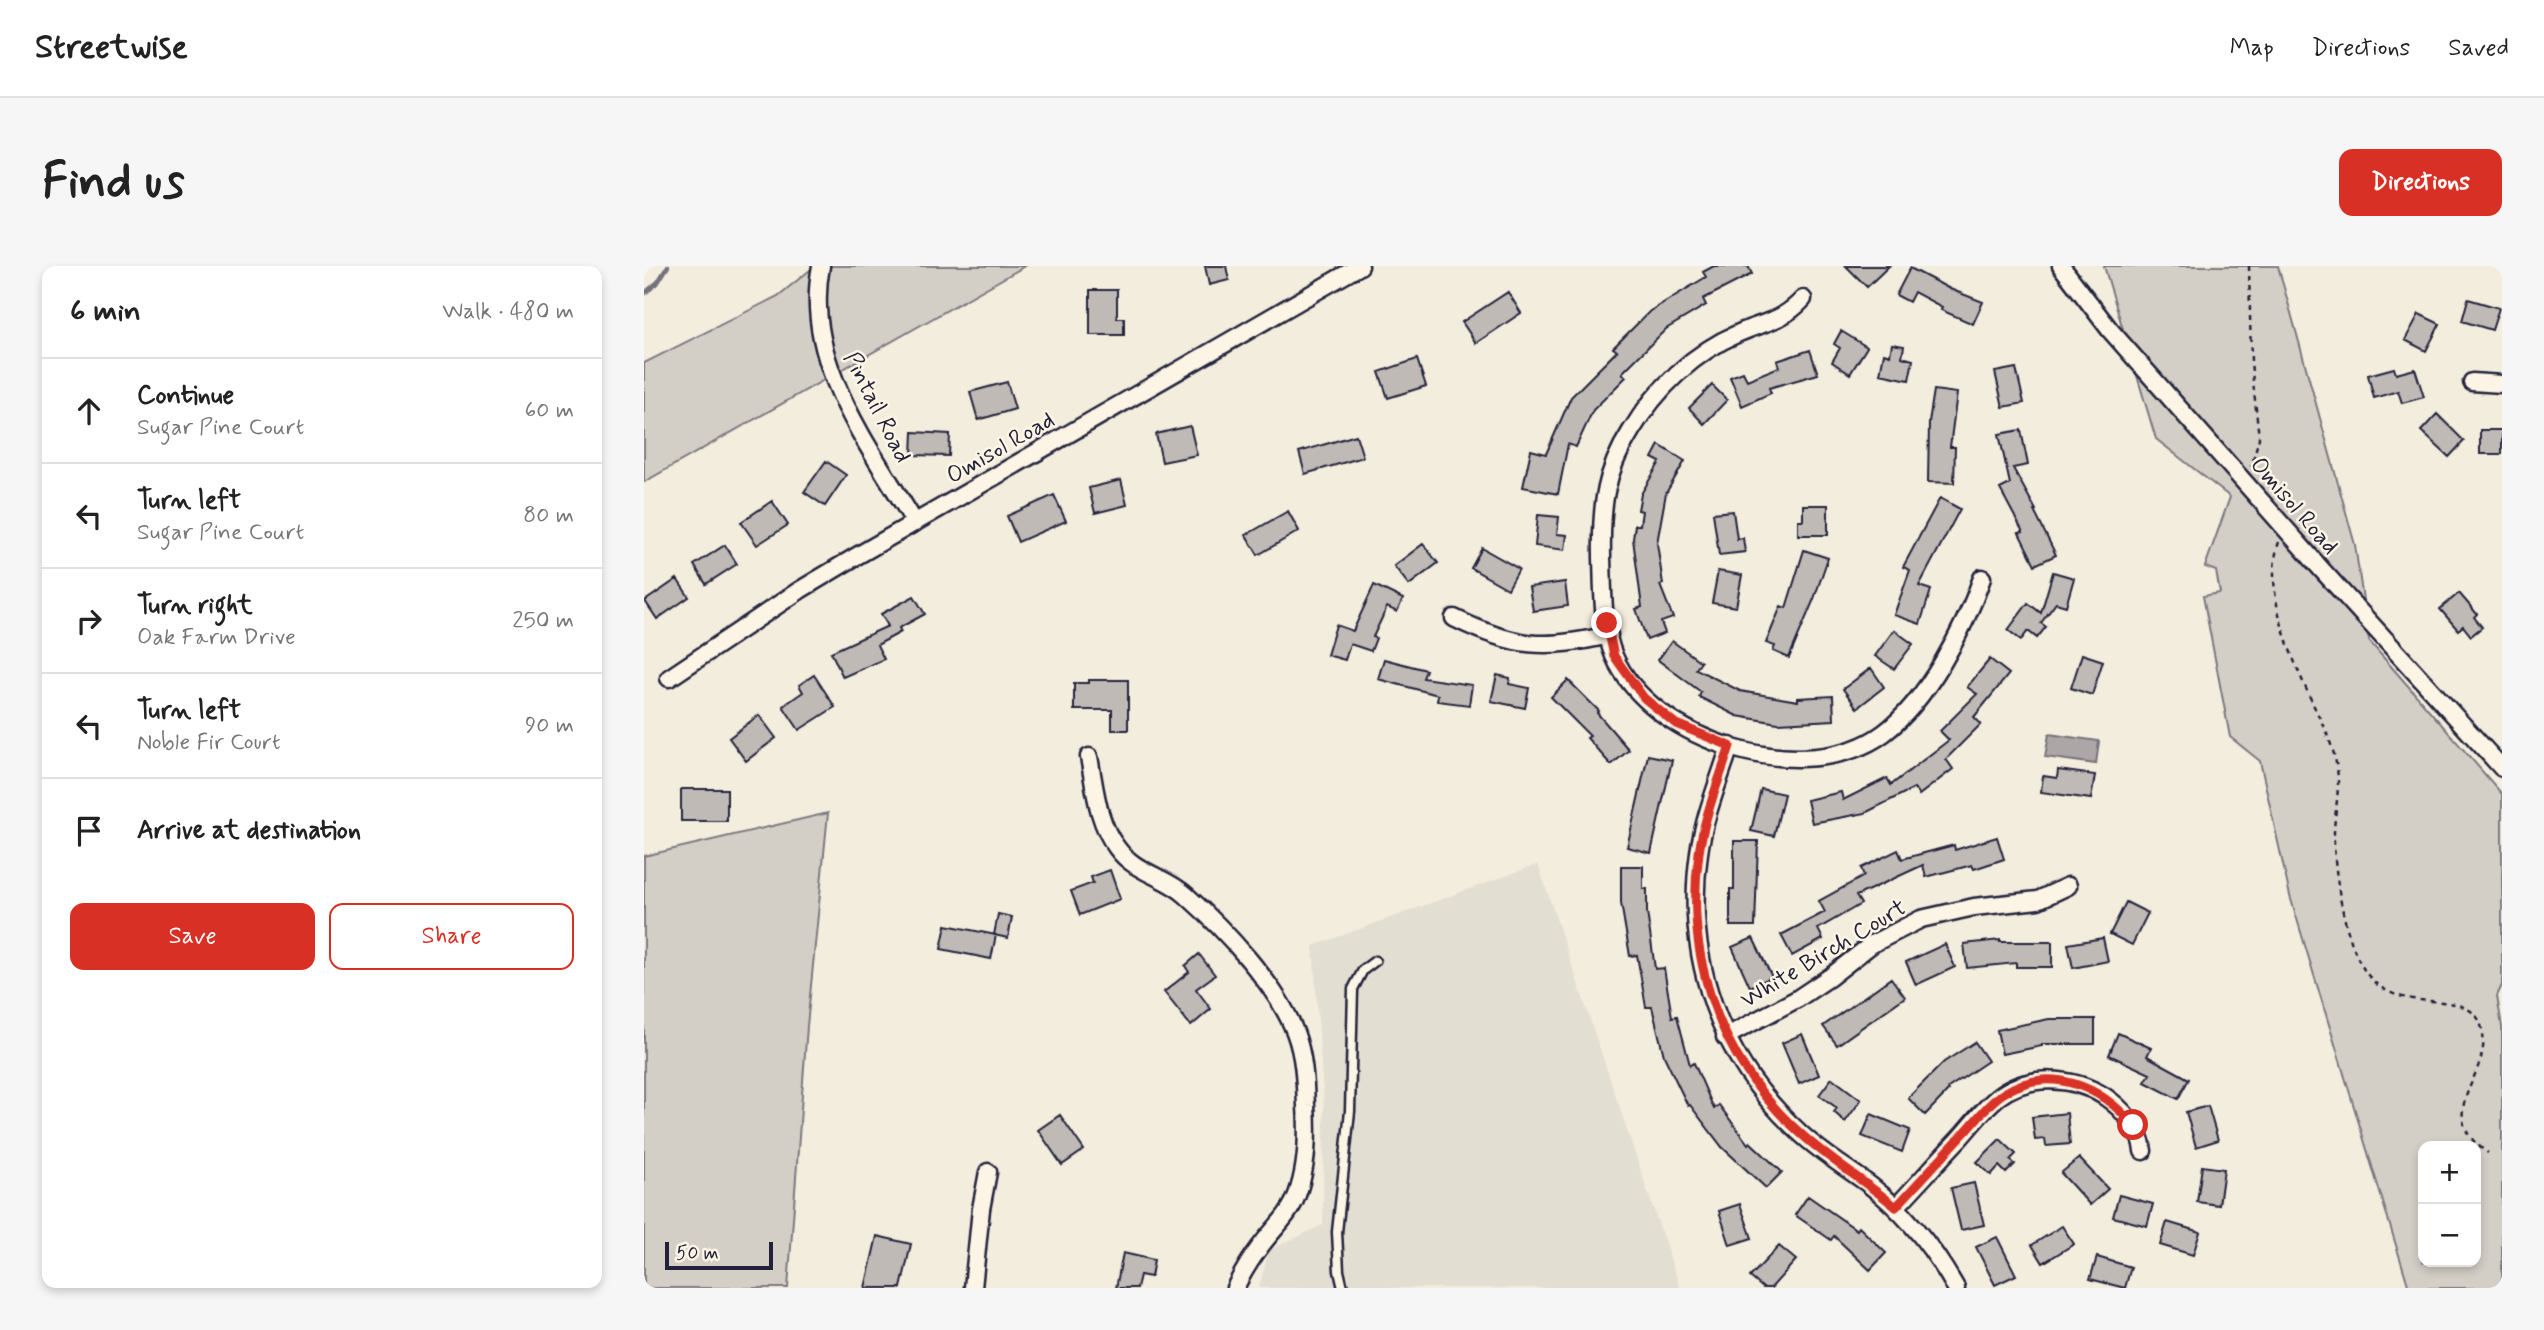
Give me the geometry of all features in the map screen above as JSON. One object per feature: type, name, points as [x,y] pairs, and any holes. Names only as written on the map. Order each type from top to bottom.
[{"type":"street","name":"Pintail Road","points":[[821,266],[816,310],[819,334],[828,365],[850,412],[915,523]]},
{"type":"street","name":"Omisol Road","points":[[669,678],[800,590],[1360,266]]},
{"type":"street","name":"Omisol Road","points":[[2061,266],[2110,330],[2502,768]]},
{"type":"street","points":[[1803,299],[1779,319],[1739,333],[1693,360],[1653,401],[1632,428],[1617,454],[1604,494],[1601,520],[1603,589],[1614,656],[1628,678],[1664,716],[1676,724],[1730,746],[1773,757],[1810,758],[1846,752],[1883,733],[1904,716],[1961,628],[1982,579]]},
{"type":"street","points":[[2472,382],[2502,384]]},
{"type":"street","points":[[1454,618],[1476,629],[1527,644],[1549,646],[1609,635]]},
{"type":"street","points":[[1730,746],[1699,850],[1695,914],[1702,967],[1725,1037],[1753,1083],[1798,1132],[1896,1207],[1931,1248],[1956,1288]]},
{"type":"street","points":[[1089,757],[1101,817],[1117,850],[1145,873],[1171,884],[1185,894],[1219,926],[1274,991],[1299,1045],[1304,1066],[1307,1122],[1305,1154],[1297,1198],[1261,1246],[1235,1288]]},
{"type":"street","name":"White Birch Court","points":[[1725,1037],[1797,999],[1872,944],[1909,924],[1947,911],[2038,900],[2068,886]]},
{"type":"street","points":[[1896,1207],[1996,1099],[2022,1084],[2055,1080],[2099,1093],[2119,1108],[2133,1125],[2142,1141],[2143,1151]]},
{"type":"street","points":[[973,1288],[981,1209],[988,1172]]},
{"type":"lane","points":[[1343,1288],[1337,1256],[1337,1232],[1350,1111],[1353,989],[1363,970],[1376,961]]},
{"type":"path","points":[[2249,266],[2251,362],[2259,438],[2255,458]]},
{"type":"path","points":[[2284,527],[2276,550],[2274,570],[2277,601],[2296,667],[2330,742],[2336,763],[2338,782],[2335,862],[2347,927],[2364,971],[2387,993],[2427,1002],[2461,1005],[2479,1020],[2486,1045],[2485,1060],[2466,1098],[2463,1111],[2470,1136],[2477,1146],[2488,1153]]},
{"type":"shaded area","points":[[815,266],[1025,266],[644,482],[644,363],[778,296]]},
{"type":"shaded area","points":[[2104,266],[2278,266],[2355,545],[2369,641],[2502,794],[2502,985],[2497,996],[2502,1027],[2502,1288],[2409,1288],[2290,896],[2260,761],[2230,737],[2203,596],[2220,593],[2216,571],[2205,567],[2230,497],[2156,439]]},
{"type":"shaded area","points":[[2049,734],[2099,741],[2096,764],[2045,757]]},
{"type":"shaded area","points":[[828,813],[807,1026],[788,1288],[644,1288],[644,856]]},
{"type":"shaded area","points":[[1538,864],[1680,1288],[1259,1288],[1269,1250],[1323,1225],[1324,1108],[1313,946]]},
{"type":"building","points":[[1205,266],[1226,266],[1229,280],[1209,285]]},
{"type":"building","points":[[1714,266],[1748,266],[1752,274],[1703,299],[1706,305],[1666,329],[1622,373],[1626,377],[1593,410],[1576,447],[1568,444],[1558,494],[1523,487],[1531,450],[1546,454],[1571,397],[1617,351],[1613,348],[1650,311],[1706,277],[1703,272]]},
{"type":"building","points":[[1846,266],[1889,266],[1867,287]]},
{"type":"building","points":[[1910,268],[1950,289],[1983,302],[1973,324],[1941,310],[1942,307],[1914,292],[1909,302],[1896,295]]},
{"type":"building","points":[[1090,290],[1117,290],[1117,318],[1124,318],[1124,335],[1090,335]]},
{"type":"building","points":[[1508,292],[1521,313],[1476,343],[1462,322]]},
{"type":"building","points":[[2468,299],[2499,308],[2492,330],[2462,321]]},
{"type":"building","points":[[2419,314],[2440,324],[2426,351],[2405,340]]},
{"type":"building","points":[[1841,331],[1867,347],[1850,374],[1832,362],[1840,348],[1834,344]]},
{"type":"building","points":[[1892,344],[1904,346],[1902,357],[1913,360],[1909,380],[1880,374],[1884,353],[1890,355]]},
{"type":"building","points":[[1810,350],[1818,374],[1769,388],[1771,393],[1742,406],[1730,377],[1743,372],[1747,380],[1779,367],[1777,361]]},
{"type":"building","points":[[1417,359],[1426,386],[1388,398],[1379,372]]},
{"type":"building","points":[[2016,368],[2024,403],[2003,407],[1995,372]]},
{"type":"building","points":[[2394,368],[2396,374],[2415,369],[2424,397],[2402,403],[2398,391],[2374,398],[2368,375]]},
{"type":"building","points":[[1007,382],[1015,409],[978,420],[970,392]]},
{"type":"building","points":[[1712,385],[1727,400],[1704,424],[1689,408]]},
{"type":"building","points":[[1934,390],[1957,393],[1950,447],[1955,447],[1954,483],[1928,482],[1929,422]]},
{"type":"building","points":[[2437,414],[2464,441],[2449,457],[2421,431]]},
{"type":"building","points":[[1190,426],[1197,455],[1162,462],[1156,434]]},
{"type":"building","points":[[2021,430],[2028,465],[2013,468],[2056,555],[2035,565],[2019,533],[2023,532],[2000,489],[2010,484],[1999,434]]},
{"type":"building","points":[[2480,430],[2502,430],[2502,454],[2480,454]]},
{"type":"building","points":[[913,432],[950,434],[949,456],[912,455]]},
{"type":"building","points":[[1356,435],[1363,457],[1305,474],[1299,452]]},
{"type":"building","points":[[1659,445],[1685,461],[1666,493],[1657,543],[1663,584],[1660,585],[1673,618],[1661,622],[1665,633],[1647,640],[1636,609],[1642,607],[1633,539],[1635,525],[1640,525],[1642,511],[1638,510],[1641,494],[1660,462],[1652,458]]},
{"type":"building","points":[[826,461],[846,475],[825,506],[804,492]]},
{"type":"building","points":[[1121,480],[1127,505],[1095,513],[1089,488]]},
{"type":"building","points":[[1054,495],[1066,521],[1018,542],[1007,516]]},
{"type":"building","points":[[1940,498],[1960,509],[1919,586],[1931,590],[1920,624],[1894,615],[1910,570],[1903,567]]},
{"type":"building","points":[[772,501],[788,525],[757,545],[741,522]]},
{"type":"building","points":[[1803,505],[1828,505],[1828,535],[1798,535],[1798,520],[1803,520]]},
{"type":"building","points":[[1288,511],[1299,531],[1258,555],[1246,535]]},
{"type":"building","points":[[1733,511],[1737,539],[1743,538],[1745,552],[1719,555],[1713,513]]},
{"type":"building","points":[[1538,515],[1559,517],[1557,534],[1567,535],[1565,550],[1535,546]]},
{"type":"building","points":[[1423,544],[1438,563],[1409,585],[1394,566]]},
{"type":"building","points":[[725,545],[737,564],[706,584],[694,565]]},
{"type":"building","points":[[1482,548],[1519,569],[1508,589],[1471,568]]},
{"type":"building","points":[[1804,550],[1828,558],[1789,658],[1773,651],[1775,646],[1766,643],[1781,606],[1786,608]]},
{"type":"building","points":[[1718,571],[1742,575],[1736,607],[1712,603]]},
{"type":"building","points":[[2053,572],[2074,578],[2066,606],[2056,603],[2041,623],[2046,627],[2037,638],[2028,631],[2021,640],[2008,630],[2028,603],[2041,613]]},
{"type":"building","points":[[677,579],[689,597],[657,619],[645,601]]},
{"type":"building","points":[[1565,582],[1568,606],[1533,611],[1529,587]]},
{"type":"building","points":[[1374,585],[1403,599],[1397,612],[1387,607],[1373,637],[1376,638],[1371,651],[1350,644],[1345,660],[1327,655],[1336,625],[1353,631]]},
{"type":"building","points":[[2459,593],[2477,614],[2474,617],[2482,627],[2471,636],[2463,626],[2458,630],[2440,609]]},
{"type":"building","points":[[914,596],[925,614],[899,628],[901,632],[877,645],[884,659],[843,677],[831,652],[888,626],[881,614]]},
{"type":"building","points":[[1894,630],[1913,644],[1894,669],[1875,656]]},
{"type":"building","points":[[1672,641],[1701,662],[1696,669],[1740,691],[1798,701],[1798,698],[1833,696],[1834,720],[1778,723],[1737,716],[1699,697],[1701,692],[1658,660]]},
{"type":"building","points":[[2082,654],[2103,661],[2092,695],[2071,688]]},
{"type":"building","points":[[1384,659],[1426,670],[1423,678],[1472,685],[1469,705],[1437,701],[1438,695],[1378,679]]},
{"type":"building","points":[[1990,659],[2009,674],[1974,717],[1981,724],[1946,759],[1953,769],[1919,795],[1914,788],[1865,813],[1812,823],[1807,800],[1841,792],[1843,800],[1887,778],[1891,785],[1949,740],[1940,731],[1977,694],[1967,687]]},
{"type":"building","points":[[1871,668],[1884,687],[1857,708],[1843,689]]},
{"type":"building","points":[[814,675],[835,707],[799,730],[783,706],[803,692],[799,685]]},
{"type":"building","points":[[1497,675],[1510,678],[1509,684],[1529,688],[1525,708],[1491,701]]},
{"type":"building","points":[[1089,680],[1128,680],[1128,730],[1112,730],[1112,710],[1074,710],[1074,683],[1089,683]]},
{"type":"building","points":[[1568,680],[1599,711],[1597,713],[1629,750],[1611,765],[1587,738],[1590,736],[1551,697]]},
{"type":"building","points":[[759,715],[776,738],[746,761],[729,738]]},
{"type":"building","points":[[1648,755],[1672,760],[1651,853],[1627,847]]},
{"type":"building","points":[[2058,770],[2095,775],[2091,799],[2041,792],[2043,776],[2057,778]]},
{"type":"building","points":[[681,789],[727,789],[727,821],[681,821]]},
{"type":"building","points":[[1761,789],[1784,794],[1774,836],[1751,831]]},
{"type":"building","points":[[1997,837],[2004,859],[1974,869],[1972,865],[1926,877],[1923,865],[1856,896],[1861,904],[1818,929],[1823,939],[1792,956],[1781,935],[1825,912],[1819,901],[1864,876],[1861,868],[1898,850],[1902,859],[1954,845],[1955,850]]},
{"type":"building","points":[[1734,841],[1758,841],[1755,926],[1730,926],[1730,889],[1734,889]]},
{"type":"building","points":[[1621,866],[1643,866],[1643,889],[1647,889],[1647,912],[1655,969],[1664,968],[1672,1017],[1677,1016],[1690,1065],[1694,1063],[1714,1109],[1719,1105],[1748,1144],[1750,1142],[1782,1172],[1766,1188],[1722,1147],[1690,1105],[1688,1106],[1664,1056],[1652,1007],[1646,1007],[1637,955],[1630,956],[1621,903]]},
{"type":"building","points":[[1110,870],[1120,899],[1080,915],[1071,891],[1093,883],[1091,877]]},
{"type":"building","points":[[2126,902],[2148,913],[2132,945],[2110,934]]},
{"type":"building","points":[[998,914],[1012,917],[1008,938],[994,935]]},
{"type":"building","points":[[946,925],[996,935],[991,959],[941,949]]},
{"type":"building","points":[[1753,938],[1772,977],[1750,987],[1732,947]]},
{"type":"building","points":[[2103,938],[2108,961],[2073,968],[2068,944]]},
{"type":"building","points":[[2000,940],[2052,942],[2052,967],[2016,967],[2016,963],[1967,968],[1964,944]]},
{"type":"building","points":[[1945,944],[1955,967],[1916,985],[1906,962]]},
{"type":"building","points":[[1199,954],[1215,975],[1196,989],[1211,1009],[1191,1026],[1164,992],[1189,972],[1185,966]]},
{"type":"building","points":[[1891,978],[1905,997],[1837,1045],[1823,1026]]},
{"type":"building","points":[[2049,1019],[2095,1019],[2095,1044],[2042,1044],[2002,1054],[1997,1030]]},
{"type":"building","points":[[2118,1033],[2151,1048],[2147,1056],[2189,1079],[2178,1099],[2145,1082],[2150,1074],[2109,1055]]},
{"type":"building","points":[[1802,1034],[1819,1075],[1799,1084],[1782,1043]]},
{"type":"building","points":[[1975,1042],[1988,1061],[1948,1088],[1925,1115],[1908,1098],[1944,1062]]},
{"type":"building","points":[[1832,1078],[1861,1100],[1845,1122],[1834,1112],[1837,1108],[1819,1095]]},
{"type":"building","points":[[2208,1106],[2218,1140],[2196,1147],[2186,1112]]},
{"type":"building","points":[[2067,1113],[2070,1144],[2046,1146],[2045,1139],[2035,1140],[2032,1117]]},
{"type":"building","points":[[1871,1114],[1910,1130],[1902,1152],[1862,1136]]},
{"type":"building","points":[[1060,1115],[1084,1150],[1062,1165],[1038,1130]]},
{"type":"building","points":[[2000,1139],[2016,1154],[2010,1160],[2015,1164],[2006,1173],[1999,1166],[1991,1175],[1977,1162]]},
{"type":"building","points":[[2079,1158],[2108,1189],[2090,1205],[2061,1173]]},
{"type":"building","points":[[2202,1166],[2224,1169],[2219,1205],[2197,1202]]},
{"type":"building","points":[[1974,1183],[1984,1225],[1961,1230],[1951,1188]]},
{"type":"building","points":[[2119,1195],[2153,1204],[2147,1226],[2113,1217]]},
{"type":"building","points":[[1808,1196],[1857,1230],[1859,1227],[1886,1253],[1870,1270],[1834,1236],[1831,1240],[1795,1215]]},
{"type":"building","points":[[1740,1204],[1752,1238],[1730,1245],[1719,1211]]},
{"type":"building","points":[[2167,1222],[2200,1232],[2193,1255],[2160,1245]]},
{"type":"building","points":[[2062,1226],[2074,1244],[2043,1263],[2032,1245]]},
{"type":"building","points":[[877,1236],[911,1244],[901,1288],[865,1288]]},
{"type":"building","points":[[1997,1237],[2016,1275],[1995,1285],[1976,1247]]},
{"type":"building","points":[[1779,1246],[1796,1260],[1771,1288],[1763,1288],[1750,1277]]},
{"type":"building","points":[[1123,1253],[1154,1260],[1151,1277],[1140,1275],[1137,1288],[1116,1288]]},
{"type":"building","points":[[2097,1257],[2131,1267],[2125,1288],[2090,1279]]},
{"type":"waterway","points":[[644,294],[658,282],[668,266]]},
{"type":"route","points":[[1607,623],[1614,656],[1644,698],[1676,724],[1730,746],[1699,850],[1695,914],[1702,967],[1725,1037],[1737,1059],[1753,1083],[1798,1132],[1896,1207],[1996,1099],[2022,1084],[2055,1080],[2092,1090],[2119,1108],[2133,1125]]}]
